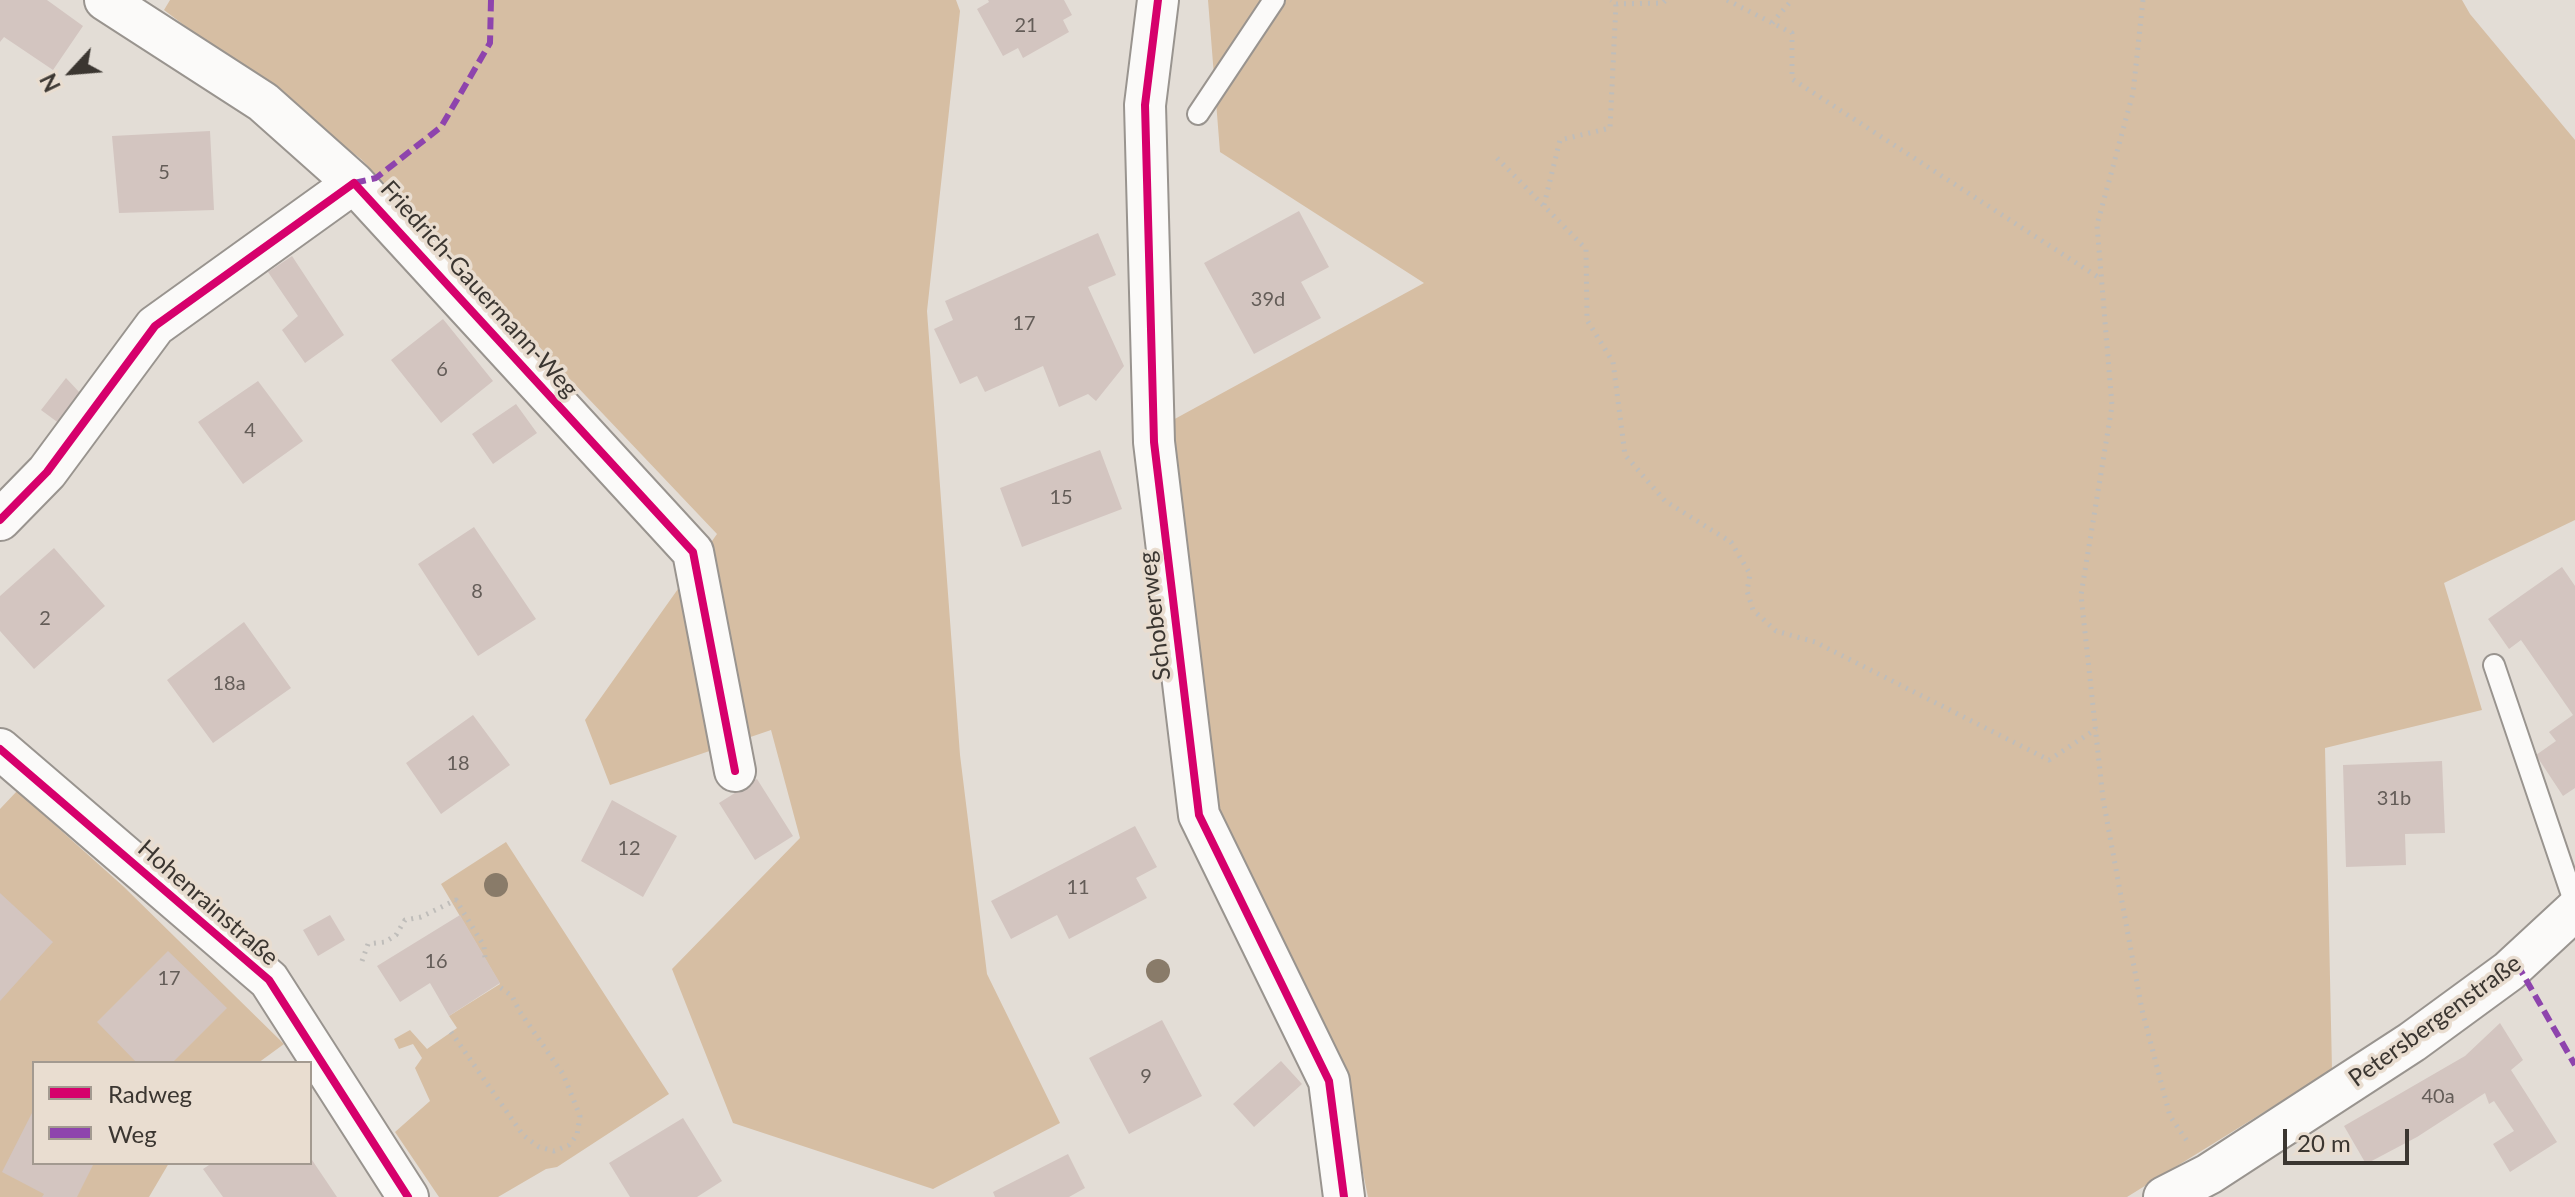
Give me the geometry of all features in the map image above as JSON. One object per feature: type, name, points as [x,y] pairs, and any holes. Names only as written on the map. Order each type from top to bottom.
[{"type":"street","name":"Friedrich-Gauermann-Weg","points":[[105,0],[263,102],[354,183],[693,552],[735,771]]},
{"type":"street","name":"Schoberweg","points":[[1158,0],[1145,105],[1154,442],[1199,815],[1329,1081],[1344,1197]]},
{"type":"street","name":"Friedrich-Gauermann-Weg","points":[[0,520],[47,472],[155,326],[354,183]]},
{"type":"street","name":"Hohenrainstraße","points":[[0,749],[269,980],[408,1197]]},
{"type":"street","name":"Petersbergenstraße","points":[[2164,1197],[2209,1174],[2412,1042],[2509,971],[2575,907]]},
{"type":"lane","points":[[1198,114],[1274,0]]},
{"type":"lane","points":[[2494,665],[2575,907]]},
{"type":"path","points":[[1544,206],[1560,140],[1610,128],[1613,2],[1663,3],[1666,0]]},
{"type":"path","points":[[1727,0],[1792,33],[1792,79],[2102,279]]},
{"type":"path","points":[[1772,23],[1792,0]]},
{"type":"path","points":[[2143,0],[2133,93],[2097,225],[2112,406],[2081,595],[2103,799],[2142,1010],[2170,1116],[2209,1174]]},
{"type":"path","points":[[1497,158],[1586,249],[1587,320],[1613,362],[1625,455],[1665,501],[1731,542],[1750,574],[1747,591],[1753,610],[1776,631],[1815,642],[1851,659],[2049,760],[2096,729]]},
{"type":"path","points":[[362,961],[368,944],[385,942],[396,935],[405,920],[421,917],[456,900],[484,946],[485,958]]},
{"type":"path","points":[[451,1032],[523,1135],[539,1147],[554,1151],[569,1145],[577,1135],[580,1116],[563,1074],[512,996],[497,985]]},
{"type":"shaded area","points":[[170,0],[956,0],[960,11],[927,311],[960,755],[987,974],[1060,1123],[933,1189],[733,1123],[672,969],[800,838],[771,730],[610,785],[585,720],[717,534],[361,159],[164,10]]},
{"type":"shaded area","points":[[1208,0],[2462,0],[2470,14],[2575,140],[2575,520],[2444,583],[2482,710],[2325,748],[2332,1070],[2127,1197],[1368,1197],[1346,1089],[1211,807],[1171,421],[1424,283],[1220,152]]},
{"type":"shaded area","points":[[17,791],[124,887],[284,1044],[261,1061],[32,1061],[32,1165],[168,1165],[149,1197],[0,1197],[0,809]]},
{"type":"shaded area","points":[[506,842],[669,1094],[557,1167],[546,1169],[498,1197],[439,1197],[395,1132],[430,1101],[415,1068],[422,1058],[413,1044],[399,1049],[394,1039],[410,1030],[427,1049],[457,1028],[449,1016],[500,984],[441,884]]},
{"type":"building","points":[[0,0],[47,0],[83,26],[53,70],[4,37],[0,42]]},
{"type":"building","points":[[988,0],[1064,0],[1072,15],[1063,20],[1069,32],[1023,58],[1018,48],[1003,56],[977,9]]},
{"type":"building","points":[[210,131],[214,210],[119,213],[112,136]]},
{"type":"building","points":[[1299,211],[1329,267],[1301,282],[1321,318],[1254,354],[1204,263]]},
{"type":"building","points":[[1098,233],[1116,275],[1088,287],[1124,366],[1096,401],[1088,394],[1059,407],[1043,366],[985,392],[977,376],[960,384],[934,329],[953,320],[945,301]]},
{"type":"building","points":[[292,256],[344,335],[305,363],[282,330],[298,316],[268,272]]},
{"type":"building","points":[[443,319],[493,381],[441,423],[391,360]]},
{"type":"building","points":[[66,378],[81,394],[60,424],[41,410]]},
{"type":"building","points":[[258,381],[303,441],[243,484],[198,422]]},
{"type":"building","points":[[516,404],[537,433],[493,464],[472,434]]},
{"type":"building","points":[[1100,450],[1122,509],[1022,547],[1000,488]]},
{"type":"building","points":[[474,527],[536,619],[478,656],[418,564]]},
{"type":"building","points":[[54,548],[105,606],[34,669],[0,631],[0,596]]},
{"type":"building","points":[[2562,567],[2575,586],[2575,788],[2563,796],[2536,755],[2556,741],[2549,732],[2573,715],[2521,640],[2509,649],[2488,619]]},
{"type":"building","points":[[244,622],[291,688],[213,743],[167,680]]},
{"type":"building","points":[[473,715],[510,765],[441,814],[406,763]]},
{"type":"building","points":[[2442,761],[2445,833],[2405,834],[2406,865],[2346,867],[2343,765]]},
{"type":"building","points":[[757,779],[793,836],[755,860],[719,803]]},
{"type":"building","points":[[612,800],[677,836],[643,897],[581,861]]},
{"type":"building","points":[[1135,826],[1157,867],[1136,878],[1147,898],[1069,939],[1057,915],[1011,939],[991,901]]},
{"type":"building","points":[[0,893],[53,942],[0,1001]]},
{"type":"building","points":[[330,915],[345,940],[318,956],[303,930]]},
{"type":"building","points":[[460,915],[500,983],[449,1016],[430,983],[400,1002],[377,966]]},
{"type":"building","points":[[168,951],[227,1008],[174,1061],[135,1061],[97,1022]]},
{"type":"building","points":[[1162,1020],[1202,1096],[1129,1134],[1089,1058]]},
{"type":"building","points":[[2500,1023],[2523,1060],[2511,1070],[2557,1142],[2510,1172],[2493,1144],[2514,1131],[2494,1101],[2489,1104],[2485,1093],[2417,1137],[2366,1164],[2344,1126],[2465,1056]]},
{"type":"building","points":[[1281,1061],[1302,1084],[1254,1127],[1233,1104]]},
{"type":"building","points":[[32,1113],[32,1165],[93,1165],[77,1197],[42,1197],[44,1194],[2,1172]]},
{"type":"building","points":[[683,1118],[722,1181],[697,1197],[630,1197],[609,1163]]},
{"type":"building","points":[[1068,1154],[1085,1188],[1069,1197],[995,1197],[993,1192]]},
{"type":"building","points":[[312,1160],[337,1197],[223,1197],[203,1169],[209,1165],[312,1165]]},
{"type":"marked path","points":[[354,183],[376,178],[441,127],[490,43],[491,0]]},
{"type":"marked path","points":[[2517,964],[2575,1065]]},
{"type":"cycle path","points":[[1158,0],[1145,105],[1154,442],[1199,815],[1329,1081],[1344,1197]]},
{"type":"cycle path","points":[[0,520],[47,472],[155,326],[354,183],[693,552],[735,771]]},
{"type":"cycle path","points":[[0,749],[269,980],[408,1197]]}]
